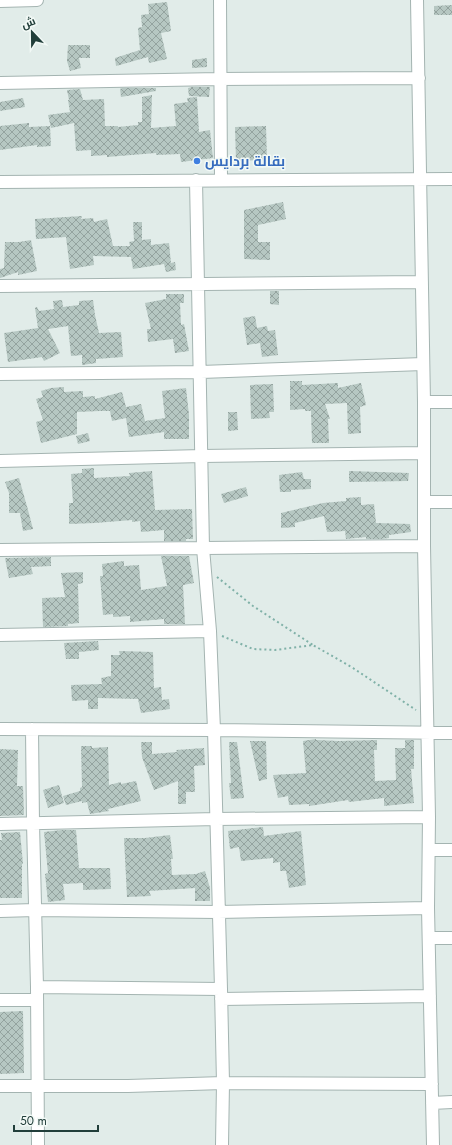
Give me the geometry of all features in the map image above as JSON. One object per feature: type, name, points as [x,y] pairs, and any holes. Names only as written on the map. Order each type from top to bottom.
[{"type":"street","points":[[0,1],[38,0]]},
{"type":"street","points":[[220,0],[221,180]]},
{"type":"street","points":[[417,0],[424,402],[424,546],[429,817],[428,908],[433,1145]]},
{"type":"street","points":[[0,83],[220,79],[418,78]]},
{"type":"street","points":[[0,182],[452,179]]},
{"type":"street","points":[[196,180],[201,372],[203,548],[210,631],[214,730],[223,1083],[222,1145]]},
{"type":"street","points":[[0,286],[422,282]]},
{"type":"street","points":[[0,374],[201,372],[423,364]]},
{"type":"street","points":[[424,402],[452,402]]},
{"type":"street","points":[[0,462],[202,456],[424,453]]},
{"type":"street","points":[[424,502],[452,502]]},
{"type":"street","points":[[0,550],[424,546]]},
{"type":"street","points":[[0,635],[210,631]]},
{"type":"street","points":[[0,729],[214,730],[427,734],[452,733]]},
{"type":"street","points":[[32,729],[32,823],[37,987],[38,1145]]},
{"type":"street","points":[[0,824],[216,819],[429,817]]},
{"type":"street","points":[[429,850],[452,850]]},
{"type":"street","points":[[0,911],[218,912],[428,908]]},
{"type":"street","points":[[429,938],[452,938]]},
{"type":"street","points":[[37,987],[221,994],[430,996]]},
{"type":"street","points":[[0,1000],[36,1000]]},
{"type":"street","points":[[0,1086],[128,1086],[223,1083],[432,1084]]},
{"type":"street","points":[[432,1103],[452,1102]]},
{"type":"path","points":[[205,568],[253,606],[427,717]]},
{"type":"path","points":[[210,631],[253,648],[275,650],[313,645]]},
{"type":"building","points":[[167,2],[171,31],[161,33],[167,59],[149,63],[148,57],[116,66],[115,58],[140,50],[138,28],[142,27],[141,15],[149,14],[148,4]]},
{"type":"building","points":[[452,5],[452,15],[434,15],[434,6]]},
{"type":"building","points":[[68,45],[90,45],[90,58],[79,58],[81,68],[70,71],[67,61]]},
{"type":"building","points":[[207,58],[207,67],[192,68],[192,60]]},
{"type":"building","points":[[210,87],[209,97],[189,96],[188,88]]},
{"type":"building","points":[[156,88],[156,91],[121,97],[120,89]]},
{"type":"building","points":[[80,89],[83,100],[104,99],[105,126],[118,127],[138,125],[138,122],[142,122],[142,97],[152,95],[151,128],[176,126],[174,104],[188,102],[187,98],[197,97],[199,132],[210,130],[213,158],[181,162],[180,154],[156,155],[156,153],[107,157],[107,155],[91,156],[91,150],[76,151],[74,123],[51,128],[48,115],[70,112],[67,90]]},
{"type":"building","points":[[23,98],[25,107],[0,111],[0,102]]},
{"type":"building","points":[[29,123],[29,127],[50,126],[51,146],[37,147],[37,145],[0,150],[0,126]]},
{"type":"building","points":[[266,126],[267,160],[236,161],[235,127]]},
{"type":"building","points":[[283,202],[286,219],[258,225],[258,242],[270,242],[270,260],[244,259],[244,210]]},
{"type":"building","points":[[82,216],[81,219],[93,218],[94,222],[107,219],[113,246],[130,246],[129,242],[134,241],[133,222],[142,222],[142,240],[151,239],[151,245],[169,243],[171,263],[175,262],[176,270],[166,272],[164,264],[133,269],[131,257],[93,256],[94,265],[70,269],[66,237],[36,239],[35,219]]},
{"type":"building","points":[[31,240],[37,271],[18,275],[18,272],[0,278],[0,269],[4,268],[5,242]]},
{"type":"building","points":[[270,291],[279,291],[279,305],[270,304]]},
{"type":"building","points":[[166,294],[184,294],[184,303],[180,303],[181,325],[184,324],[189,351],[175,353],[173,339],[148,342],[147,329],[151,329],[145,303],[166,299]]},
{"type":"building","points":[[62,300],[63,307],[79,305],[79,301],[93,300],[99,333],[121,332],[123,357],[96,359],[96,363],[82,365],[82,355],[71,356],[68,326],[48,329],[60,353],[44,361],[42,357],[8,362],[4,333],[38,328],[35,308],[37,307],[39,311],[54,309],[53,301]]},
{"type":"building","points":[[255,316],[257,328],[267,326],[268,331],[275,330],[278,355],[262,357],[260,343],[247,345],[243,318]]},
{"type":"building","points":[[290,381],[302,381],[302,385],[338,383],[338,388],[361,383],[366,405],[360,407],[361,433],[348,434],[347,403],[325,404],[330,419],[328,419],[329,443],[312,443],[311,411],[305,411],[305,409],[290,410]]},
{"type":"building","points":[[273,384],[274,412],[269,412],[270,418],[251,419],[250,385]]},
{"type":"building","points":[[64,387],[64,392],[83,391],[83,397],[95,396],[95,399],[122,392],[126,407],[141,404],[145,421],[165,418],[162,391],[186,388],[189,415],[189,439],[164,439],[164,432],[129,437],[126,418],[112,421],[110,411],[100,411],[77,412],[77,434],[41,443],[36,422],[43,420],[36,399],[43,397],[41,391],[51,388]]},
{"type":"building","points":[[228,412],[237,412],[238,430],[228,431]]},
{"type":"building","points":[[88,433],[90,441],[78,444],[76,436]]},
{"type":"building","points":[[94,468],[94,478],[130,476],[129,473],[152,471],[155,510],[192,509],[193,539],[186,539],[186,541],[164,541],[164,530],[141,532],[140,521],[132,522],[132,520],[69,524],[69,503],[73,503],[71,474],[82,473],[82,469]]},
{"type":"building","points":[[349,471],[409,473],[408,481],[349,482]]},
{"type":"building","points":[[302,472],[304,479],[311,479],[311,489],[280,492],[279,475]]},
{"type":"building","points":[[19,478],[33,529],[23,531],[20,513],[9,513],[9,493],[5,482]]},
{"type":"building","points":[[246,487],[248,496],[224,503],[221,494]]},
{"type":"building","points":[[361,497],[361,505],[374,504],[376,523],[410,524],[411,532],[389,535],[389,538],[381,539],[366,539],[366,537],[346,539],[345,531],[327,532],[324,516],[295,523],[295,527],[281,528],[281,513],[323,503],[346,501],[346,498]]},
{"type":"building","points":[[161,556],[189,556],[194,583],[183,585],[185,624],[164,624],[164,619],[130,622],[130,616],[113,617],[113,614],[103,615],[100,576],[103,576],[102,564],[124,561],[124,566],[139,565],[141,590],[167,586]]},
{"type":"building","points":[[51,557],[51,566],[31,567],[33,574],[9,578],[5,558]]},
{"type":"building","points":[[83,572],[83,583],[78,584],[79,623],[68,624],[68,626],[43,627],[42,598],[65,597],[61,573]]},
{"type":"building","points":[[98,641],[99,650],[79,652],[79,659],[66,659],[64,643]]},
{"type":"building","points":[[119,651],[153,652],[154,688],[161,687],[162,700],[169,699],[170,709],[141,713],[138,699],[98,698],[98,709],[88,709],[88,700],[72,701],[71,685],[102,684],[101,678],[111,676],[111,655],[120,655]]},
{"type":"building","points":[[316,739],[339,741],[377,740],[377,750],[374,750],[375,781],[396,780],[395,748],[405,748],[405,740],[414,740],[414,769],[411,769],[414,803],[384,806],[384,798],[349,802],[348,800],[309,806],[309,804],[289,805],[288,796],[278,798],[273,775],[306,773],[303,741]]},
{"type":"building","points":[[250,741],[266,741],[267,779],[259,781]]},
{"type":"building","points":[[141,742],[152,742],[152,754],[177,752],[176,750],[204,748],[205,765],[194,766],[195,792],[186,792],[186,804],[178,804],[178,781],[154,790],[142,757]]},
{"type":"building","points":[[229,742],[237,742],[244,798],[231,799],[229,783],[231,783]]},
{"type":"building","points":[[81,746],[92,746],[92,748],[108,747],[109,785],[121,782],[121,784],[136,781],[141,801],[108,809],[109,811],[90,814],[87,802],[82,803],[82,801],[66,805],[63,796],[80,791],[80,788],[82,787]]},
{"type":"building","points":[[0,749],[18,750],[17,786],[23,786],[24,815],[0,816]]},
{"type":"building","points":[[59,785],[64,803],[48,808],[43,790]]},
{"type":"building","points":[[263,827],[264,836],[301,831],[306,885],[289,888],[286,871],[280,871],[280,862],[273,863],[273,858],[241,861],[239,847],[230,849],[228,831]]},
{"type":"building","points":[[76,830],[79,868],[110,868],[111,889],[83,890],[83,883],[63,884],[65,900],[48,902],[45,874],[48,873],[44,832]]},
{"type":"building","points":[[20,832],[23,864],[22,898],[0,898],[1,833]]},
{"type":"building","points":[[170,835],[173,859],[171,859],[172,875],[196,874],[205,871],[210,888],[210,901],[195,901],[195,888],[149,891],[151,896],[127,897],[124,838],[145,838]]},
{"type":"building","points":[[23,1011],[24,1073],[0,1074],[0,1012]]},
{"type":"place","name":"بقالة بردايس","points":[[197,161]]}]
